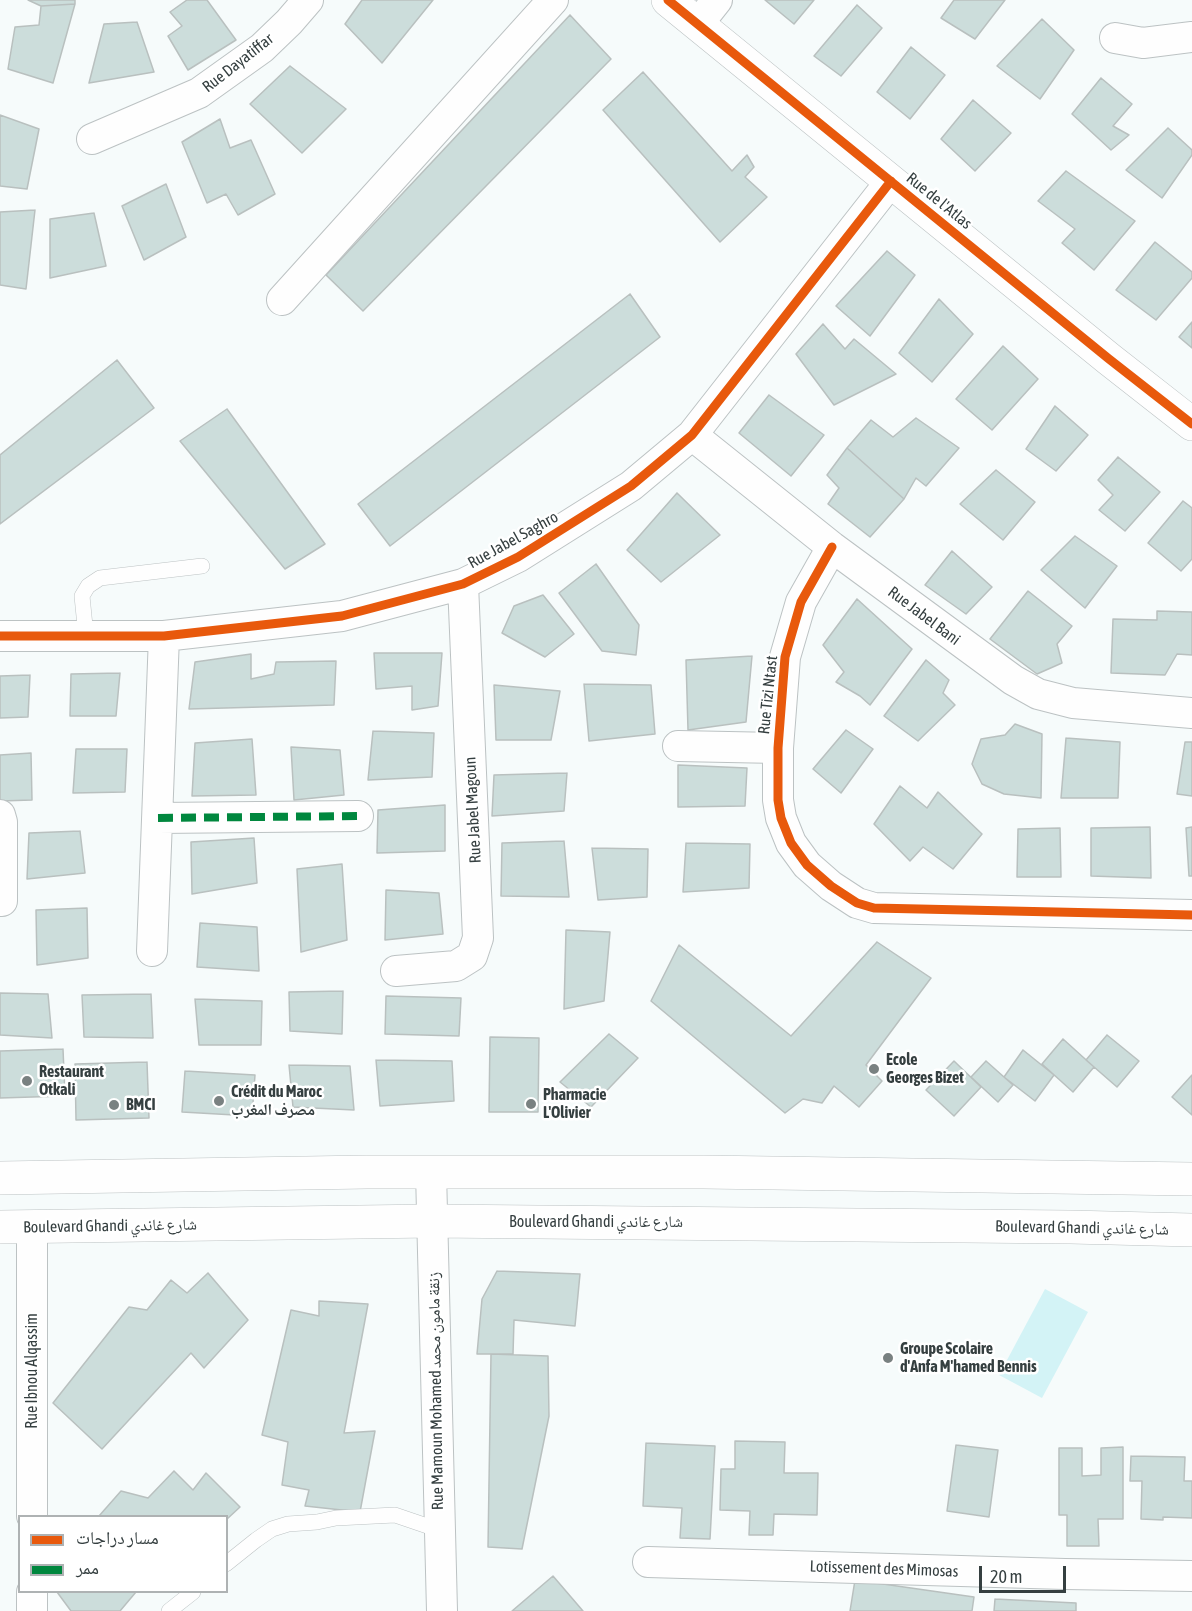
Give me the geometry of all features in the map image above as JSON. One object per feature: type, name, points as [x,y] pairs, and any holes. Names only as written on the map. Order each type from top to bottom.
[{"type":"main road","name":"Rue de l'Atlas","points":[[668,0],[708,12],[891,181],[1192,424]]},
{"type":"main road","points":[[0,1178],[431,1172],[727,1172],[1192,1179]]},
{"type":"main road","name":"Boulevard Ghandi شارع غاندي","points":[[16,1227],[432,1221],[773,1223],[1192,1230]]},
{"type":"street","name":"Rue Dayatiffar","points":[[92,139],[199,93],[262,48],[308,0]]},
{"type":"street","points":[[282,300],[553,0]]},
{"type":"street","points":[[1115,38],[1143,43],[1192,37]]},
{"type":"street","name":"Rue Jabel Saghro","points":[[0,636],[164,636],[342,616],[463,584],[518,557],[631,486],[692,435],[891,181]]},
{"type":"street","name":"Rue Jabel Bani","points":[[692,435],[832,547],[984,661],[1038,694],[1072,703],[1192,713]]},
{"type":"street","name":"Rue Tizi Ntast","points":[[832,547],[801,602],[785,657],[777,748],[778,800],[781,818],[791,843],[807,864],[819,876],[857,903],[874,908],[1192,915]]},
{"type":"street","name":"Rue Jabel Magoun","points":[[396,971],[456,966],[488,946],[463,584]]},
{"type":"street","points":[[152,951],[164,636]]},
{"type":"street","points":[[678,746],[777,748]]},
{"type":"street","points":[[0,815],[2,822],[2,901]]},
{"type":"street","points":[[158,818],[358,816]]},
{"type":"street","name":"Rue Mamoun Mohamed زنقة مامون محمد","points":[[431,1172],[442,1611]]},
{"type":"street","name":"Rue Ibnou Alqassim","points":[[16,1227],[32,1515]]},
{"type":"street","name":"Lotissement des Mimosas","points":[[648,1562],[1192,1576]]},
{"type":"street","points":[[32,1593],[32,1611]]},
{"type":"lane","points":[[86,636],[82,596],[88,586],[100,578],[202,566]]},
{"type":"lane","points":[[228,1562],[272,1529],[288,1524],[336,1518],[395,1515],[440,1530]]},
{"type":"lane","points":[[169,1611],[192,1593]]},
{"type":"shaded area","points":[[1045,1289],[1088,1312],[1042,1398],[999,1375]]},
{"type":"building","points":[[28,0],[75,0],[75,4],[41,6]]},
{"type":"building","points":[[187,0],[207,0],[236,40],[188,70],[168,36],[182,26],[170,12]]},
{"type":"building","points":[[362,0],[433,0],[382,63],[345,24]]},
{"type":"building","points":[[765,0],[814,0],[794,24]]},
{"type":"building","points":[[954,0],[1005,0],[975,39],[941,18]]},
{"type":"building","points":[[75,4],[53,83],[8,69],[15,27],[39,25],[41,6]]},
{"type":"building","points":[[857,5],[882,28],[841,76],[814,56]]},
{"type":"building","points":[[570,15],[611,59],[363,311],[326,275]]},
{"type":"building","points":[[1042,19],[1074,50],[1040,99],[997,66]]},
{"type":"building","points":[[137,22],[154,72],[89,83],[104,24]]},
{"type":"building","points":[[911,47],[945,75],[910,119],[877,92]]},
{"type":"building","points":[[290,66],[346,109],[302,153],[250,104]]},
{"type":"building","points":[[643,72],[732,171],[747,155],[754,167],[745,177],[767,197],[720,242],[603,110]]},
{"type":"building","points":[[1101,78],[1132,104],[1113,126],[1129,135],[1111,150],[1072,114]]},
{"type":"building","points":[[973,100],[1011,133],[975,171],[941,139]]},
{"type":"building","points":[[0,115],[39,129],[27,189],[0,186]]},
{"type":"building","points":[[220,119],[230,148],[251,140],[275,194],[238,215],[226,194],[207,203],[182,142]]},
{"type":"building","points":[[1168,128],[1192,150],[1192,155],[1162,198],[1126,170]]},
{"type":"building","points":[[1066,171],[1135,221],[1094,270],[1062,243],[1075,229],[1038,201]]},
{"type":"building","points":[[166,184],[186,237],[144,260],[122,206]]},
{"type":"building","points":[[35,210],[26,289],[0,285],[0,212]]},
{"type":"building","points":[[94,213],[106,266],[50,278],[50,219]]},
{"type":"building","points":[[1155,242],[1192,272],[1192,278],[1156,320],[1116,290]]},
{"type":"building","points":[[887,251],[915,275],[870,336],[836,306]]},
{"type":"building","points":[[630,294],[660,337],[390,546],[358,504]]},
{"type":"building","points":[[939,299],[973,334],[932,382],[899,353]]},
{"type":"building","points":[[1192,322],[1192,348],[1179,337]]},
{"type":"building","points":[[823,324],[845,349],[854,339],[896,374],[834,405],[796,354]]},
{"type":"building","points":[[1003,346],[1038,379],[992,430],[956,399]]},
{"type":"building","points":[[117,360],[154,408],[0,524],[0,455]]},
{"type":"building","points":[[769,395],[824,435],[791,476],[739,433]]},
{"type":"building","points":[[1055,406],[1088,435],[1056,471],[1026,449]]},
{"type":"building","points":[[227,409],[325,544],[285,569],[180,441]]},
{"type":"building","points":[[916,418],[959,448],[926,486],[916,478],[904,499],[847,448],[871,420],[893,437]]},
{"type":"building","points":[[847,448],[904,499],[870,537],[828,504],[839,488],[827,475]]},
{"type":"building","points":[[1118,457],[1160,492],[1125,531],[1099,510],[1113,495],[1098,480]]},
{"type":"building","points":[[996,470],[1035,502],[1003,540],[960,504]]},
{"type":"building","points":[[677,493],[720,535],[661,582],[627,550]]},
{"type":"building","points":[[1183,501],[1192,508],[1192,559],[1181,571],[1148,543]]},
{"type":"building","points":[[1075,536],[1117,566],[1085,608],[1041,570]]},
{"type":"building","points":[[952,551],[992,587],[966,614],[925,585]]},
{"type":"building","points":[[596,564],[639,625],[636,655],[602,651],[559,593]]},
{"type":"building","points":[[1028,591],[1072,626],[1057,644],[1062,663],[1037,674],[990,639]]},
{"type":"building","points":[[543,595],[574,634],[545,657],[502,633],[514,606]]},
{"type":"building","points":[[857,599],[912,649],[870,705],[860,696],[836,682],[844,672],[823,645]]},
{"type":"building","points":[[1157,611],[1192,612],[1192,655],[1177,654],[1165,675],[1111,673],[1113,619],[1157,620]]},
{"type":"building","points":[[374,653],[442,653],[438,706],[412,710],[412,686],[376,689]]},
{"type":"building","points":[[251,654],[251,679],[274,674],[276,662],[336,661],[334,705],[189,709],[195,662]]},
{"type":"building","points":[[752,656],[746,722],[688,730],[686,660]]},
{"type":"building","points":[[926,660],[949,680],[943,693],[955,705],[918,741],[884,716]]},
{"type":"building","points":[[120,673],[116,716],[70,716],[71,674]]},
{"type":"building","points":[[30,675],[28,717],[0,718],[0,676]]},
{"type":"building","points":[[584,684],[651,685],[655,734],[589,741]]},
{"type":"building","points":[[494,685],[560,691],[551,740],[496,740]]},
{"type":"building","points":[[1015,724],[1042,734],[1041,798],[1004,794],[982,784],[972,764],[981,739],[1005,735]]},
{"type":"building","points":[[846,730],[873,749],[841,793],[813,769]]},
{"type":"building","points":[[373,731],[434,733],[432,777],[368,780]]},
{"type":"building","points":[[1066,738],[1120,742],[1118,798],[1061,798]]},
{"type":"building","points":[[252,739],[256,795],[192,796],[195,743]]},
{"type":"building","points":[[1185,742],[1192,742],[1192,796],[1177,794]]},
{"type":"building","points":[[291,747],[340,750],[344,795],[294,800]]},
{"type":"building","points":[[76,749],[127,749],[125,792],[73,793]]},
{"type":"building","points":[[31,753],[32,800],[0,801],[0,755]]},
{"type":"building","points":[[678,765],[747,768],[745,806],[678,807]]},
{"type":"building","points":[[567,773],[564,811],[492,816],[494,775]]},
{"type":"building","points":[[900,786],[927,808],[938,792],[982,834],[953,869],[923,847],[910,861],[874,824]]},
{"type":"building","points":[[445,805],[445,851],[377,853],[378,810]]},
{"type":"building","points":[[1150,827],[1151,878],[1091,876],[1091,828]]},
{"type":"building","points":[[1192,827],[1192,876],[1189,876],[1186,828]]},
{"type":"building","points":[[1060,828],[1061,877],[1017,877],[1018,829]]},
{"type":"building","points":[[80,831],[85,873],[27,879],[29,833]]},
{"type":"building","points":[[254,838],[257,883],[192,894],[191,842]]},
{"type":"building","points":[[564,841],[569,897],[501,896],[502,843]]},
{"type":"building","points":[[686,843],[750,844],[749,888],[683,892]]},
{"type":"building","points":[[592,848],[648,849],[647,897],[598,900]]},
{"type":"building","points":[[342,864],[347,940],[301,952],[297,869]]},
{"type":"building","points":[[386,890],[439,893],[443,934],[385,940]]},
{"type":"building","points":[[87,908],[88,958],[37,965],[36,910]]},
{"type":"building","points":[[200,923],[257,927],[259,971],[197,967]]},
{"type":"building","points":[[566,930],[610,932],[604,1001],[564,1009]]},
{"type":"building","points":[[877,942],[931,978],[866,1065],[882,1081],[859,1107],[834,1086],[822,1103],[803,1099],[785,1113],[651,1001],[679,945],[791,1036]]},
{"type":"building","points":[[343,991],[342,1034],[290,1031],[289,992]]},
{"type":"building","points":[[0,993],[48,994],[52,1038],[0,1035]]},
{"type":"building","points":[[151,994],[153,1038],[84,1037],[82,995]]},
{"type":"building","points":[[386,996],[461,998],[459,1036],[385,1034]]},
{"type":"building","points":[[195,999],[262,1001],[261,1045],[199,1045]]},
{"type":"building","points":[[609,1034],[638,1058],[591,1107],[560,1082]]},
{"type":"building","points":[[1107,1035],[1139,1061],[1117,1087],[1086,1060]]},
{"type":"building","points":[[490,1037],[539,1038],[538,1112],[489,1112]]},
{"type":"building","points":[[1063,1039],[1094,1067],[1073,1092],[1042,1064]]},
{"type":"building","points":[[63,1049],[65,1096],[0,1098],[0,1051]]},
{"type":"building","points":[[1023,1050],[1054,1075],[1035,1101],[1004,1077]]},
{"type":"building","points":[[376,1060],[452,1061],[454,1101],[380,1106]]},
{"type":"building","points":[[954,1061],[981,1087],[954,1116],[926,1090]]},
{"type":"building","points":[[986,1061],[1013,1085],[998,1102],[971,1077]]},
{"type":"building","points":[[147,1062],[149,1118],[76,1120],[75,1064]]},
{"type":"building","points":[[289,1065],[350,1066],[354,1110],[293,1107]]},
{"type":"building","points":[[185,1071],[255,1075],[252,1116],[182,1112]]},
{"type":"building","points":[[1192,1075],[1192,1115],[1172,1097]]},
{"type":"building","points":[[497,1271],[580,1274],[575,1326],[514,1320],[513,1354],[477,1354],[482,1299]]},
{"type":"building","points":[[208,1273],[248,1320],[204,1368],[191,1353],[102,1449],[53,1403],[129,1307],[147,1310],[171,1280],[187,1293]]},
{"type":"building","points":[[319,1301],[368,1304],[344,1433],[375,1431],[360,1512],[305,1506],[309,1490],[282,1485],[288,1442],[262,1435],[291,1310],[319,1316]]},
{"type":"building","points":[[491,1354],[548,1356],[549,1416],[522,1549],[488,1547]]},
{"type":"building","points":[[735,1441],[785,1442],[784,1473],[818,1473],[817,1515],[774,1514],[773,1535],[749,1535],[750,1511],[720,1510],[721,1469],[735,1469]]},
{"type":"building","points":[[646,1443],[715,1446],[710,1539],[680,1538],[682,1508],[643,1506]]},
{"type":"building","points":[[956,1445],[998,1450],[989,1517],[947,1511]]},
{"type":"building","points":[[1123,1447],[1123,1519],[1098,1519],[1099,1546],[1067,1546],[1067,1515],[1059,1515],[1059,1448],[1082,1448],[1082,1476],[1101,1475],[1101,1448]]},
{"type":"building","points":[[1131,1456],[1185,1457],[1184,1481],[1192,1481],[1192,1518],[1141,1519],[1142,1481],[1130,1481]]},
{"type":"building","points":[[174,1471],[193,1490],[206,1473],[240,1507],[228,1518],[228,1515],[100,1515],[121,1491],[148,1498]]},
{"type":"building","points":[[553,1576],[583,1611],[512,1611]]},
{"type":"building","points":[[855,1580],[974,1597],[972,1611],[850,1611]]},
{"type":"building","points":[[58,1593],[135,1593],[120,1611],[71,1611]]},
{"type":"building","points":[[995,1599],[1076,1603],[1076,1611],[994,1611]]},
{"type":"marked path","points":[[158,818],[358,816]]},
{"type":"cycle path","points":[[668,0],[1192,424]]},
{"type":"cycle path","points":[[0,636],[164,636],[342,616],[463,584],[518,557],[631,486],[692,435],[891,181]]},
{"type":"cycle path","points":[[832,547],[801,602],[785,657],[778,748],[778,800],[781,818],[791,843],[807,865],[831,886],[857,903],[874,908],[1192,915]]},
{"type":"place","name":"Ecole Georges Bizet","points":[[874,1069]]},
{"type":"place","name":"Restaurant Otkali","points":[[27,1081]]},
{"type":"place","name":"Crédit du Maroc مصرف المغرب","points":[[219,1101]]},
{"type":"place","name":"Pharmacie L'Olivier","points":[[531,1104]]},
{"type":"place","name":"BMCI","points":[[114,1105]]},
{"type":"place","name":"Groupe Scolaire d'Anfa M'hamed Bennis","points":[[888,1358]]}]
